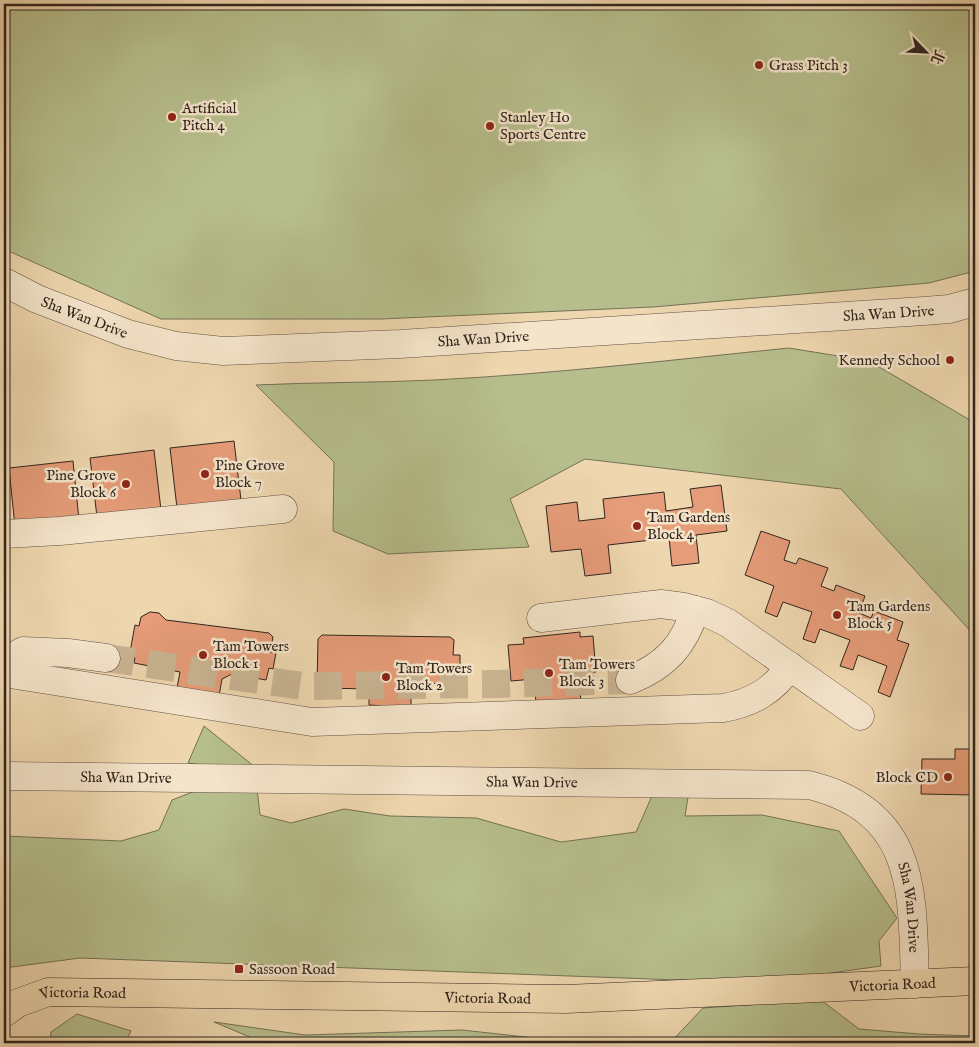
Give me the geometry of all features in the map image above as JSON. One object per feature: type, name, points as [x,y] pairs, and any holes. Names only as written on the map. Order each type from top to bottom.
[{"type":"main road","name":"Victoria Road","points":[[4,1013],[18,1003],[48,992],[566,999],[975,981]]},
{"type":"street","name":"Sha Wan Drive","points":[[4,282],[44,302],[128,334],[176,346],[223,351],[400,344],[924,311],[949,309],[975,302]]},
{"type":"street","points":[[4,534],[60,531],[283,509]]},
{"type":"street","points":[[541,618],[661,604],[707,613],[728,623],[860,716]]},
{"type":"street","points":[[630,680],[646,674],[660,665],[672,653],[690,626],[695,610]]},
{"type":"street","points":[[4,663],[23,651],[68,653],[106,658]]},
{"type":"street","points":[[4,673],[312,722],[723,708],[743,704],[762,696],[782,678],[790,666]]},
{"type":"street","name":"Sha Wan Drive","points":[[4,776],[809,785],[836,794],[864,809],[882,827],[894,844],[904,864],[910,885],[916,984]]},
{"type":"green space","name":"Stanley Ho Sports Centre","points":[[4,4],[975,4],[975,271],[929,283],[653,307],[381,319],[161,319],[4,249]]},
{"type":"green space","points":[[789,348],[869,361],[975,423],[975,636],[841,489],[585,459],[510,499],[529,547],[388,554],[333,531],[334,462],[256,385],[412,381],[523,374]]},
{"type":"green space","points":[[204,726],[255,767],[255,773],[188,763]]},
{"type":"green space","points":[[692,772],[685,816],[762,815],[839,831],[897,918],[879,941],[881,966],[788,979],[678,980],[80,958],[4,968],[4,836],[121,841],[159,830],[172,800],[203,788],[257,789],[260,815],[291,823],[344,809],[390,816],[476,818],[561,842],[636,832],[662,773]]},
{"type":"green space","points":[[821,1000],[859,1029],[975,1036],[975,1043],[670,1043],[703,1008]]},
{"type":"green space","points":[[77,1014],[131,1031],[125,1043],[50,1043],[51,1032]]},
{"type":"green space","points":[[214,1022],[305,1035],[462,1030],[580,1043],[264,1043]]},
{"type":"building","name":"Pine Grove Block 7","points":[[234,441],[241,500],[177,508],[170,448]]},
{"type":"building","name":"Pine Grove Block 6","points":[[154,450],[161,510],[97,517],[90,458]]},
{"type":"building","points":[[73,461],[79,520],[15,527],[9,468]]},
{"type":"building","name":"Tam Gardens Block 4","points":[[721,485],[727,531],[696,535],[699,563],[672,566],[669,538],[608,545],[611,573],[585,576],[581,549],[551,552],[546,506],[577,502],[579,521],[605,518],[603,499],[664,492],[666,511],[693,507],[690,489]]},
{"type":"building","name":"Tam Gardens Block 5","points":[[761,531],[790,541],[784,560],[796,564],[799,558],[828,568],[821,586],[834,591],[836,585],[865,596],[859,613],[871,618],[874,611],[903,622],[897,640],[909,644],[890,697],[878,692],[887,666],[858,655],[853,670],[840,666],[850,640],[820,629],[815,643],[803,639],[812,612],[783,602],[777,617],[765,612],[774,586],[745,575]]},
{"type":"building","name":"Tam Towers Block 1","points":[[150,612],[159,613],[166,620],[269,633],[273,637],[270,652],[276,653],[273,669],[269,668],[266,680],[232,674],[222,679],[219,696],[177,688],[180,672],[134,663],[135,658],[129,657],[135,625],[139,626],[141,617]]},
{"type":"building","name":"Tam Towers Block 3","points":[[580,632],[580,637],[593,636],[596,672],[578,674],[581,701],[536,703],[534,679],[511,681],[508,645],[524,644],[523,638]]},
{"type":"building","name":"Tam Towers Block 2","points":[[322,635],[450,637],[454,640],[453,655],[460,655],[460,671],[455,671],[455,684],[420,683],[411,690],[411,707],[385,711],[386,706],[369,705],[369,689],[323,688],[323,683],[317,682],[318,639]]},
{"type":"building","name":"Block CD","points":[[955,749],[975,749],[975,816],[974,795],[921,794],[922,759],[955,759]]},
{"type":"tunnel","points":[[106,658],[302,686],[497,684],[630,680]]},
{"type":"place","name":"Grass Pitch 3","points":[[759,65]]},
{"type":"place","name":"Artificial Pitch 4","points":[[172,117]]},
{"type":"place","name":"Stanley Ho Sports Centre","points":[[490,126]]},
{"type":"place","name":"Kennedy School","points":[[950,360]]},
{"type":"place","name":"Pine Grove Block 7","points":[[205,474]]},
{"type":"place","name":"Pine Grove Block 6","points":[[126,484]]},
{"type":"place","name":"Tam Gardens Block 4","points":[[637,526]]},
{"type":"place","name":"Tam Gardens Block 5","points":[[837,615]]},
{"type":"place","name":"Tam Towers Block 1","points":[[203,655]]},
{"type":"place","name":"Tam Towers Block 3","points":[[549,673]]},
{"type":"place","name":"Tam Towers Block 2","points":[[386,677]]},
{"type":"place","name":"Block CD","points":[[948,777]]},
{"type":"place","name":"Sassoon Road","points":[[239,969]]}]
